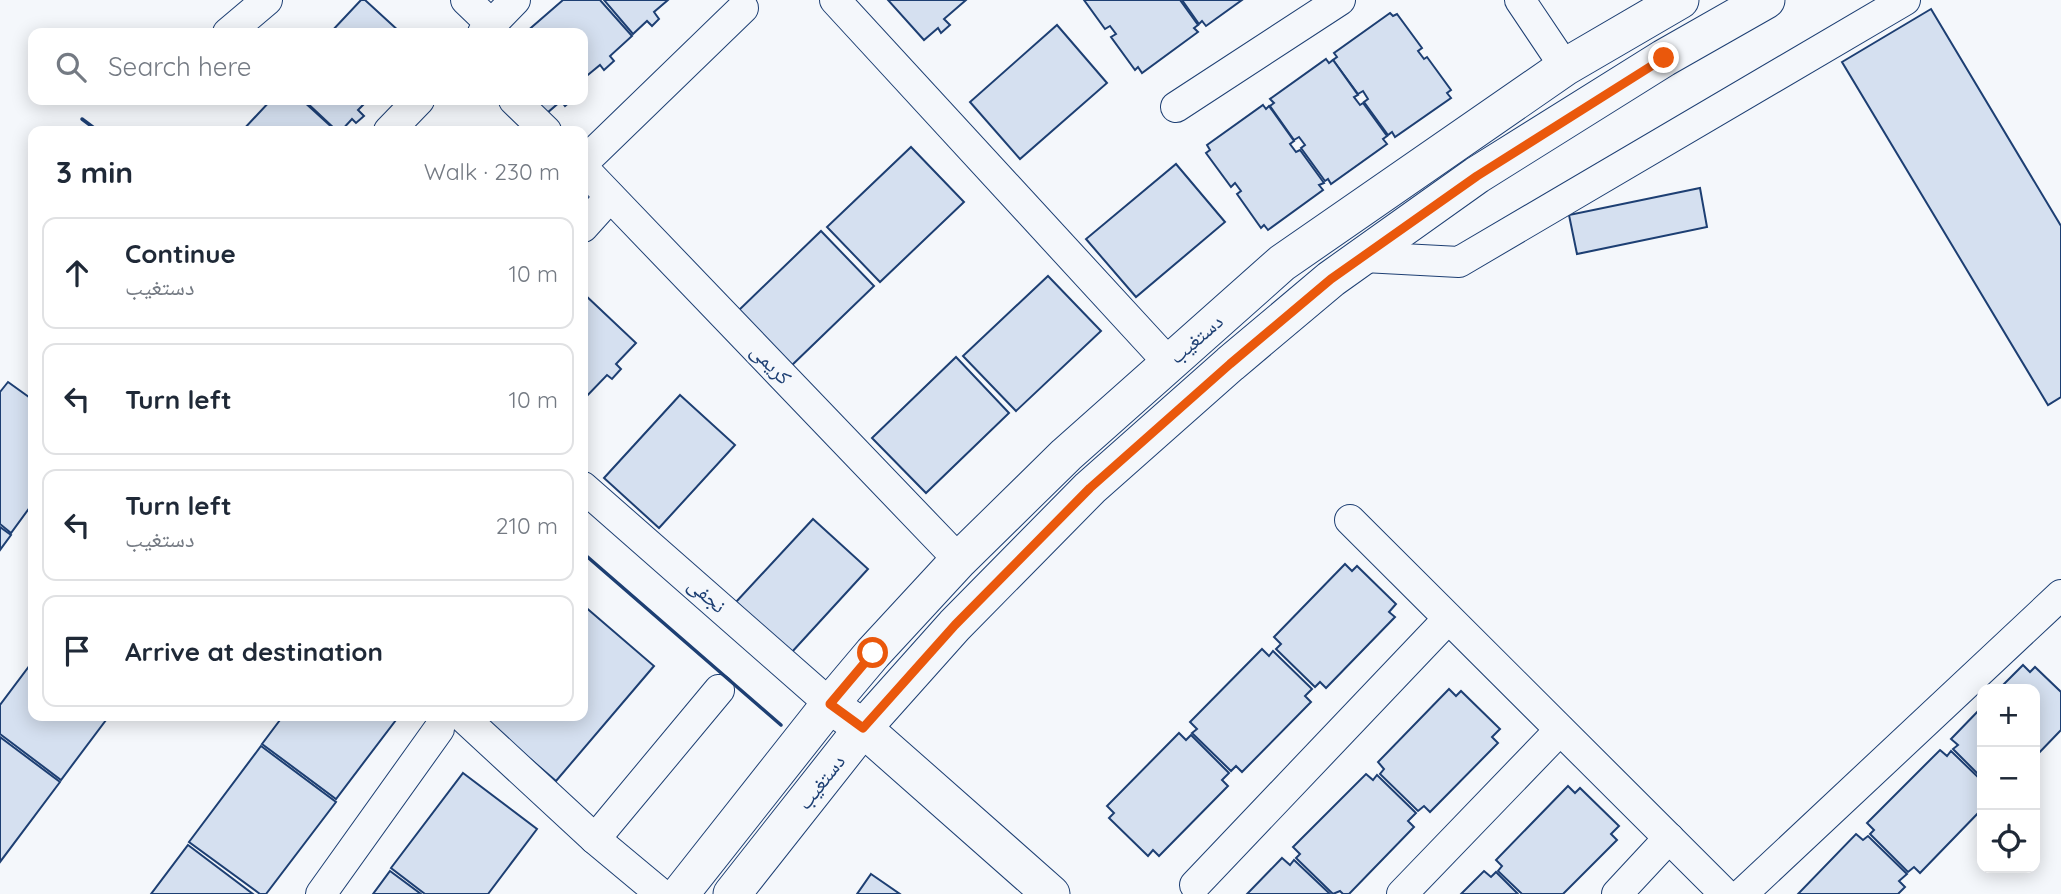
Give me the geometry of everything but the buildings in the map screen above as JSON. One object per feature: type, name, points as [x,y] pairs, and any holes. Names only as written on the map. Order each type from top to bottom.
[{"type":"street","points":[[234,28],[267,0]]},
{"type":"street","points":[[467,0],[486,28]]},
{"type":"street","points":[[488,28],[515,0]]},
{"type":"street","points":[[835,0],[1169,363]]},
{"type":"street","points":[[1176,107],[1340,0]]},
{"type":"street","points":[[1520,0],[1565,67]]},
{"type":"street","name":"دستغیب","points":[[680,894],[830,704],[959,560],[1066,455],[1282,263],[1565,67],[1679,0]]},
{"type":"street","name":"دستغیب","points":[[732,894],[863,728],[955,625],[1090,488],[1240,355],[1331,279],[1477,176],[1664,58],[1766,0]]},
{"type":"street","points":[[1364,257],[1459,261],[1905,0]]},
{"type":"street","points":[[588,158],[743,8]]},
{"type":"street","points":[[394,126],[414,105]]},
{"type":"street","points":[[519,105],[541,126]]},
{"type":"street","name":"کریمی","points":[[588,174],[959,560]]},
{"type":"street","points":[[588,221],[610,197]]},
{"type":"street","name":"نجفی","points":[[588,492],[830,704]]},
{"type":"street","points":[[1350,520],[1725,894]]},
{"type":"street","points":[[1742,894],[2061,595]]},
{"type":"street","points":[[1195,885],[1448,619]]},
{"type":"street","points":[[595,839],[719,690]]},
{"type":"street","points":[[830,704],[863,728],[1051,894]]},
{"type":"street","points":[[321,894],[450,722],[661,894]]},
{"type":"street","points":[[1402,894],[1560,730]]},
{"type":"street","points":[[1617,894],[1669,838]]},
{"type":"wall","points":[[82,119],[91,126]]},
{"type":"wall","points":[[588,557],[781,725]]},
{"type":"route","points":[[873,653],[830,704],[863,728],[955,625],[1090,488],[1331,279],[1477,176],[1664,58]]}]
